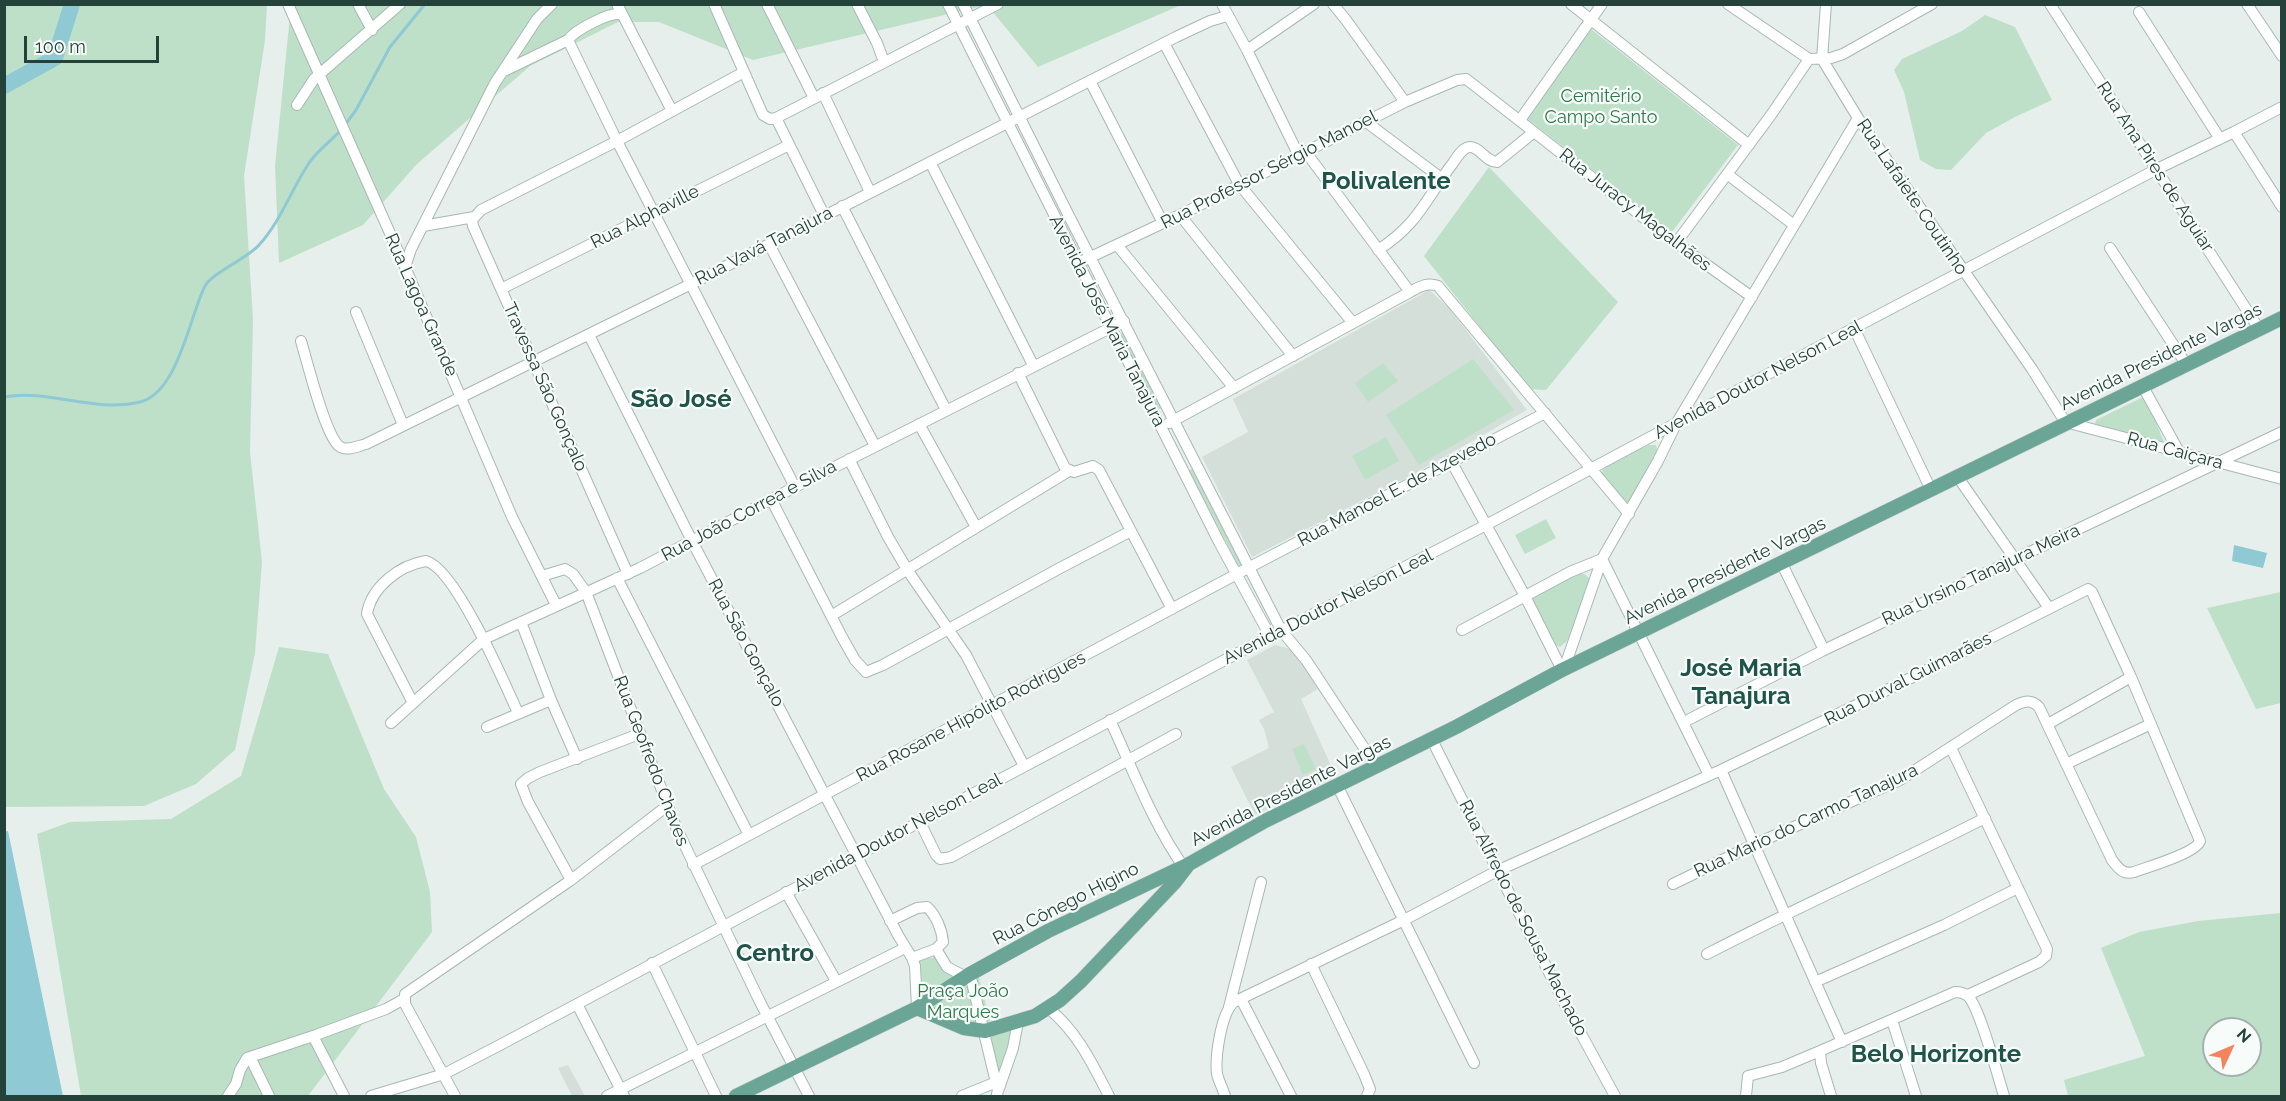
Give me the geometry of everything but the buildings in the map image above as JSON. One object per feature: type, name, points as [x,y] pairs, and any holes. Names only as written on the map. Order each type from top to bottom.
[{"type":"main road","name":"Avenida Presidente Vargas","points":[[1185,867],[1265,821],[1432,740],[1563,670],[2282,318]]},
{"type":"main road","name":"Rua Cônego Higino","points":[[968,975],[1048,931],[1185,867]]},
{"type":"main road","points":[[917,1008],[964,1028],[985,1031],[1018,1022],[1048,1008],[1081,981],[1185,867]]},
{"type":"main road","points":[[1126,893],[1142,915]]},
{"type":"main road","points":[[736,1096],[917,1008],[968,975]]},
{"type":"street","name":"Rua Lagoa Grande","points":[[288,4],[405,267],[512,517],[556,605]]},
{"type":"street","points":[[358,4],[372,30]]},
{"type":"street","points":[[297,105],[319,75],[400,4]]},
{"type":"street","points":[[405,267],[411,249],[495,83],[537,20],[552,4]]},
{"type":"street","points":[[714,4],[766,118],[776,118],[998,4]]},
{"type":"street","points":[[767,4],[870,192]]},
{"type":"street","points":[[857,4],[884,62]]},
{"type":"street","name":"Avenida José Maria Tanajura","points":[[948,4],[1006,123],[1236,574],[1270,636]]},
{"type":"street","name":"Avenida José Maria Tanajura","points":[[963,4],[1281,630],[1306,660],[1376,766]]},
{"type":"street","points":[[1222,4],[1302,152],[1410,292]]},
{"type":"street","points":[[1247,50],[1314,4]]},
{"type":"street","points":[[1333,4],[1405,102]]},
{"type":"street","points":[[1571,4],[1749,145]]},
{"type":"street","points":[[1520,120],[1602,4]]},
{"type":"street","points":[[1728,4],[1809,59],[1822,59],[1842,54],[1932,4]]},
{"type":"street","points":[[1822,59],[1826,4]]},
{"type":"street","name":"Rua Ana Pires de Aguiar","points":[[2050,4],[2259,329]]},
{"type":"street","points":[[2247,4],[2282,56]]},
{"type":"street","points":[[501,74],[513,65],[568,40],[573,34],[620,9],[672,111]]},
{"type":"street","points":[[2139,12],[2220,139]]},
{"type":"street","name":"Rua Vavá Tanajura","points":[[301,341],[320,405],[336,442],[342,448],[366,444],[691,284],[1164,43],[1210,21],[1227,16]]},
{"type":"street","points":[[568,40],[617,141],[795,486]]},
{"type":"street","points":[[1164,43],[1239,184],[1353,323]]},
{"type":"street","points":[[1676,243],[1809,59]]},
{"type":"street","name":"Rua Lafaiete Coutinho","points":[[1822,59],[1858,118],[2052,399],[2062,417],[2069,423]]},
{"type":"street","points":[[423,226],[474,217],[488,207],[744,72]]},
{"type":"street","name":"Rua Professor Sérgio Manoel","points":[[1078,263],[1163,223],[1365,121],[1445,84],[1461,79]]},
{"type":"street","name":"Rua Juracy Magalhães","points":[[1461,79],[1470,82],[1676,243],[1752,297]]},
{"type":"street","points":[[1090,81],[1163,223]]},
{"type":"street","name":"Avenida Doutor Nelson Leal","points":[[371,1096],[444,1074],[1110,720],[1590,470],[1854,328],[2157,169],[2282,107]]},
{"type":"street","points":[[776,118],[824,215]]},
{"type":"street","points":[[1563,670],[1602,559],[1629,514],[1676,424],[1858,118]]},
{"type":"street","points":[[1365,121],[1441,178]]},
{"type":"street","points":[[1378,250],[1410,226],[1441,178],[1467,148],[1474,148],[1492,162],[1497,162],[1534,132]]},
{"type":"street","points":[[2234,132],[2282,207]]},
{"type":"street","name":"Rua Alphaville","points":[[501,289],[789,145]]},
{"type":"street","points":[[930,162],[1033,366]]},
{"type":"street","points":[[1034,176],[1046,170]]},
{"type":"street","points":[[1727,174],[1794,225]]},
{"type":"street","points":[[842,206],[946,410]]},
{"type":"street","points":[[1180,214],[1293,356]]},
{"type":"street","name":"Travessa São Gonçalo","points":[[474,217],[473,226],[628,574]]},
{"type":"street","points":[[769,244],[875,446]]},
{"type":"street","points":[[1118,244],[1234,388]]},
{"type":"street","points":[[2110,248],[2186,364]]},
{"type":"street","points":[[1161,427],[1410,292],[1429,284],[1438,286],[1629,514]]},
{"type":"street","points":[[356,312],[403,425]]},
{"type":"street","name":"Rua João Correa e Silva","points":[[391,723],[484,639],[628,574],[795,486],[1124,321]]},
{"type":"street","points":[[1854,328],[1931,490]]},
{"type":"street","name":"Rua São Gonçalo","points":[[589,335],[692,541],[905,948]]},
{"type":"street","points":[[1018,373],[1062,462],[1069,471]]},
{"type":"street","points":[[2142,385],[2178,450]]},
{"type":"street","name":"Rua Manoel E. de Azevedo","points":[[1248,568],[1545,413]]},
{"type":"street","name":"Rua Caiçara","points":[[2069,423],[2282,479]]},
{"type":"street","points":[[919,424],[976,527]]},
{"type":"street","name":"Rua Ursino Tanajura Meira","points":[[1683,722],[1824,650],[2282,432]]},
{"type":"street","points":[[849,459],[888,537],[978,677],[1024,766]]},
{"type":"street","points":[[1451,461],[1563,670]]},
{"type":"street","points":[[831,616],[1069,471],[1074,472],[1089,467],[1096,467],[1172,609]]},
{"type":"street","points":[[1957,476],[2049,609]]},
{"type":"street","points":[[771,499],[855,660],[866,672],[883,665],[1131,531]]},
{"type":"street","points":[[1462,630],[1570,572],[1602,559]]},
{"type":"street","points":[[1602,559],[1708,772]]},
{"type":"street","points":[[1781,562],[1824,650]]},
{"type":"street","points":[[413,703],[367,614],[372,598],[383,585],[406,567],[416,563],[432,563],[457,593],[484,639],[518,713]]},
{"type":"street","name":"Rua Geofredo Chaves","points":[[542,576],[566,568],[586,592],[667,806],[693,865],[809,1096]]},
{"type":"street","name":"Rua Rosane Hipólito Rodrigues","points":[[693,865],[1248,568]]},
{"type":"street","points":[[617,579],[749,835]]},
{"type":"street","name":"Rua Durval Guimarães","points":[[1229,1007],[1497,871],[1708,772],[1721,770],[1865,701],[2088,589],[2092,592],[2131,677]]},
{"type":"street","points":[[521,622],[577,759]]},
{"type":"street","points":[[2131,677],[2151,724],[2200,841],[2196,848],[2128,874],[2112,860],[2048,724],[2131,677]]},
{"type":"street","points":[[487,726],[551,700]]},
{"type":"street","name":"Rua Mario do Carmo Tanajura","points":[[1673,884],[1753,845],[1900,780],[2016,705],[2031,701],[2039,707],[2048,724]]},
{"type":"street","points":[[1110,720],[1174,854],[1185,867]]},
{"type":"street","points":[[2066,764],[2151,724]]},
{"type":"street","points":[[571,880],[521,786],[528,778],[639,734]]},
{"type":"street","points":[[920,822],[936,855],[940,859],[951,857],[1176,734]]},
{"type":"street","name":"Rua Alfredo de Sousa Machado","points":[[1432,740],[1566,1008],[1614,1096]]},
{"type":"street","points":[[1951,748],[2047,949],[2046,956],[2026,968],[1968,996]]},
{"type":"street","points":[[1721,770],[1842,1042]]},
{"type":"street","points":[[1337,785],[1474,1063]]},
{"type":"street","points":[[455,1096],[404,999],[405,994],[571,880],[667,806]]},
{"type":"street","points":[[1707,954],[1784,914],[1985,818]]},
{"type":"street","points":[[1225,1096],[1218,1076],[1217,1059],[1226,1013],[1261,882]]},
{"type":"street","points":[[1815,982],[1944,925],[2018,888]]},
{"type":"street","points":[[786,892],[836,981]]},
{"type":"street","points":[[890,921],[917,908],[923,906],[929,908],[940,927],[943,942],[936,949],[912,958]]},
{"type":"street","points":[[607,1096],[622,1093],[767,1016],[905,948],[915,966],[917,1008]]},
{"type":"street","points":[[936,949],[947,967],[968,975],[985,1031],[996,1090]]},
{"type":"street","points":[[652,963],[716,1096]]},
{"type":"street","points":[[1311,964],[1364,1074],[1370,1089],[1367,1096]]},
{"type":"street","points":[[1746,1096],[1748,1076],[1782,1067],[1947,994],[1961,992],[1968,996],[1984,1033],[2004,1096]]},
{"type":"street","points":[[228,1096],[236,1084],[240,1070],[250,1057],[314,1036],[404,999]]},
{"type":"street","points":[[1241,999],[1291,1096]]},
{"type":"street","points":[[577,1004],[622,1093]]},
{"type":"street","points":[[1048,1008],[1070,1030],[1085,1051],[1109,1096]]},
{"type":"street","points":[[1892,1020],[1916,1096]]},
{"type":"street","points":[[996,1090],[1013,1048],[1018,1022]]},
{"type":"street","points":[[314,1036],[344,1096]]},
{"type":"street","points":[[1820,1051],[1821,1063],[1831,1096]]},
{"type":"street","points":[[250,1057],[270,1096]]},
{"type":"street","points":[[962,1096],[996,1090]]},
{"type":"shaded area","points":[[1429,290],[1449,308],[1527,410],[1414,474],[1252,557],[1202,457],[1248,432],[1233,399]]},
{"type":"shaded area","points":[[1275,645],[1294,650],[1318,689],[1301,699],[1336,777],[1255,815],[1231,767],[1269,748],[1259,720],[1274,712],[1247,660]]},
{"type":"shaded area","points":[[568,1065],[585,1096],[572,1096],[558,1068]]},
{"type":"green space","points":[[4,5],[267,5],[265,40],[244,176],[253,320],[250,452],[262,562],[255,653],[235,750],[196,784],[144,806],[5,807]]},
{"type":"green space","points":[[291,5],[987,5],[753,60],[659,22],[618,22],[530,66],[417,164],[363,225],[279,263],[275,166]]},
{"type":"green space","points":[[987,5],[1181,5],[1038,67]]},
{"type":"green space","points":[[1985,15],[2015,27],[2052,100],[1986,133],[1951,170],[1936,169],[1920,160],[1904,92],[1894,70],[1902,59],[1962,31]]},
{"type":"green space","name":"Cemitério Campo Santo","points":[[1591,29],[1738,145],[1672,232],[1525,117]]},
{"type":"green space","points":[[1489,167],[1618,302],[1546,390],[1529,389],[1424,256]]},
{"type":"green space","points":[[1126,332],[1164,407],[1159,409],[1119,334]]},
{"type":"green space","points":[[1473,359],[1514,410],[1419,465],[1386,415]]},
{"type":"green space","points":[[1383,363],[1398,381],[1368,402],[1355,383]]},
{"type":"green space","points":[[2143,397],[2164,442],[2095,424],[2096,420]]},
{"type":"green space","points":[[1386,437],[1399,461],[1365,480],[1352,456]]},
{"type":"green space","points":[[1649,445],[1656,445],[1657,450],[1629,502],[1626,503],[1601,477],[1603,469],[1620,457]]},
{"type":"green space","points":[[1194,469],[1244,564],[1239,567],[1189,470]]},
{"type":"green space","points":[[1546,519],[1556,538],[1525,554],[1515,535]]},
{"type":"green space","points":[[1580,573],[1586,575],[1590,580],[1567,641],[1560,647],[1554,644],[1531,599],[1534,595]]},
{"type":"green space","points":[[2281,592],[2281,703],[2256,709],[2207,608]]},
{"type":"green space","points":[[279,647],[328,654],[384,789],[416,837],[430,892],[432,932],[308,1096],[81,1096],[37,834],[70,822],[171,819],[241,776]]},
{"type":"green space","points":[[1304,744],[1316,769],[1303,775],[1292,749]]},
{"type":"green space","points":[[2281,913],[2281,1096],[2068,1096],[2064,1080],[2145,1056],[2101,948],[2139,932],[2198,921]]},
{"type":"green space","name":"Praça João Marques","points":[[936,957],[947,973],[978,974],[991,1024],[981,1033],[923,1011],[915,960]]},
{"type":"green space","points":[[1013,1029],[1002,1079],[993,1079],[989,1041],[991,1032]]},
{"type":"water","points":[[2234,545],[2267,553],[2263,568],[2232,561]]},
{"type":"water","points":[[8,831],[63,1096],[5,1096],[4,832]]},
{"type":"waterway","points":[[4,86],[55,58],[72,4]]},
{"type":"waterway","points":[[345,125],[356,110],[390,47],[425,4]]},
{"type":"waterway","points":[[4,397],[38,396],[105,405],[123,405],[140,402],[153,396],[173,369],[205,286],[215,276],[254,250],[267,236],[309,163],[341,130]]},
{"type":"district","name":"Polivalente","points":[[1386,182]]},
{"type":"district","name":"São José","points":[[681,400]]},
{"type":"district","name":"José Maria Tanajura","points":[[1741,683]]},
{"type":"district","name":"Centro","points":[[775,954]]},
{"type":"district","name":"Belo Horizonte","points":[[1936,1055]]}]
